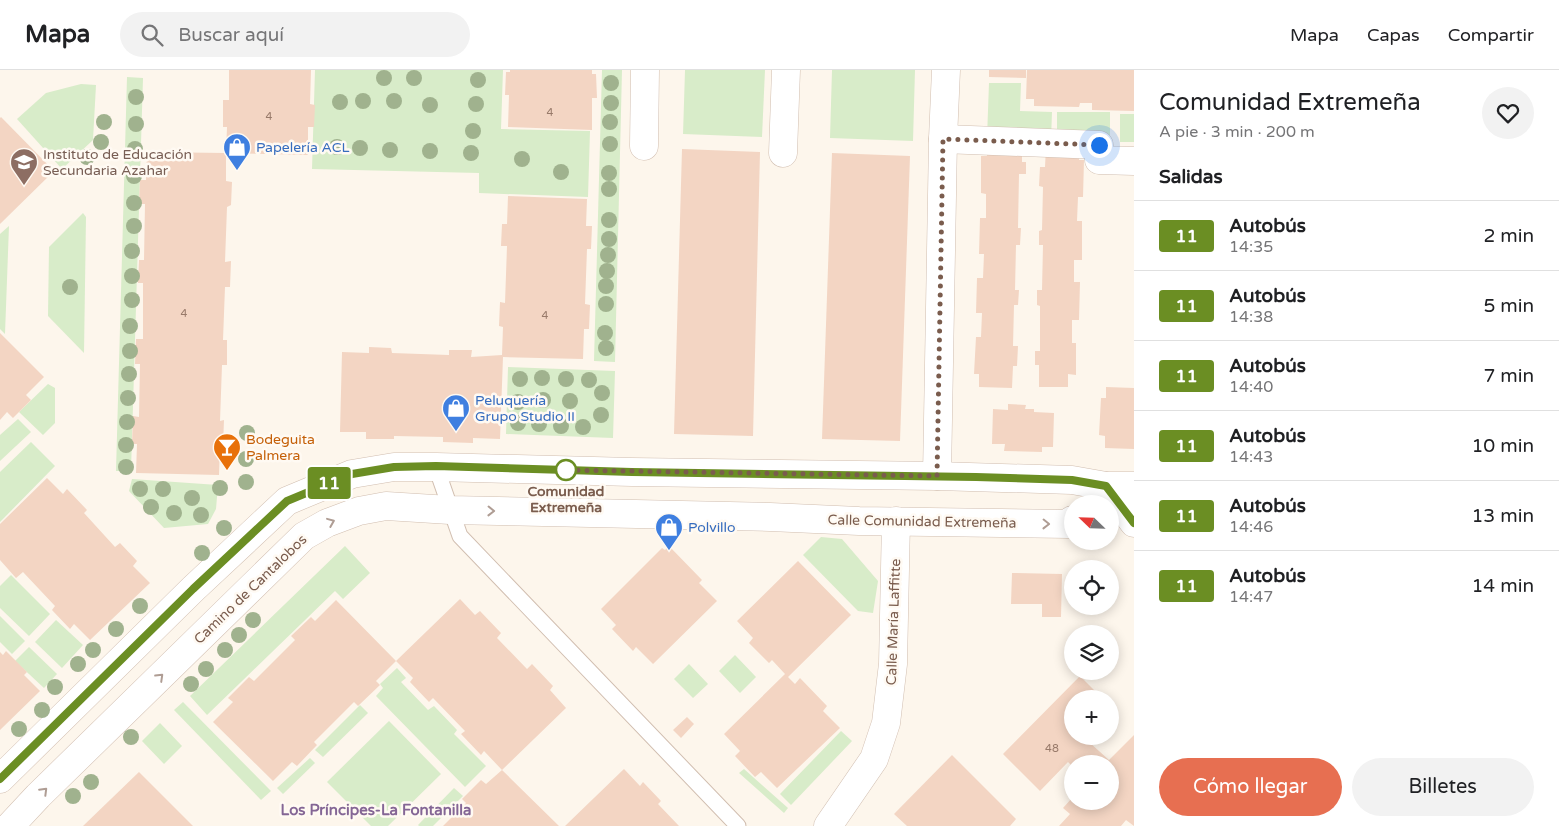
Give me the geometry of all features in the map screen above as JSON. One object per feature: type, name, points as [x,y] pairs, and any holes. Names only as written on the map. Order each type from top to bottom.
[{"type":"street","points":[[644,146],[645,70]]},
{"type":"street","points":[[783,153],[786,70]]},
{"type":"street","points":[[937,476],[946,70]]},
{"type":"street","points":[[943,139],[1099,145],[1099,160],[1134,161]]},
{"type":"street","points":[[0,779],[193,589],[287,501],[352,474],[394,467],[436,466],[632,472],[937,476],[1072,480],[1097,495],[1134,486]]},
{"type":"street","name":"Camino de Cantalobos","points":[[10,826],[38,796],[304,536],[327,523],[360,511],[386,506],[450,510],[770,517]]},
{"type":"street","points":[[1119,512],[1134,523]]},
{"type":"street","name":"Calle Comunidad Extremeña","points":[[770,517],[1064,524]]},
{"type":"street","name":"Calle María Laffitte","points":[[833,824],[874,759],[886,723],[894,664],[896,521]]},
{"type":"lane","points":[[436,466],[460,536],[738,826]]},
{"type":"green space","points":[[315,70],[503,70],[501,129],[590,131],[588,197],[479,193],[479,173],[312,169]]},
{"type":"green space","points":[[602,70],[622,70],[615,362],[594,361]]},
{"type":"green space","points":[[685,70],[765,70],[762,137],[683,134]]},
{"type":"green space","points":[[832,70],[915,70],[913,141],[830,138]]},
{"type":"green space","points":[[127,77],[143,78],[131,471],[116,471]]},
{"type":"green space","points":[[989,83],[1021,83],[1020,111],[1052,112],[1051,140],[987,138]]},
{"type":"green space","points":[[81,84],[96,85],[93,140],[62,169],[17,119],[46,93]]},
{"type":"green space","points":[[1057,112],[1110,112],[1110,140],[1057,140]]},
{"type":"green space","points":[[1120,114],[1134,114],[1134,142],[1120,142]]},
{"type":"green space","points":[[83,213],[86,217],[84,353],[48,316],[49,247]]},
{"type":"green space","points":[[9,226],[5,334],[0,329],[0,234]]},
{"type":"green space","points":[[508,367],[615,371],[613,438],[506,434]]},
{"type":"green space","points":[[48,384],[55,388],[55,423],[43,435],[19,412]]},
{"type":"green space","points":[[18,419],[31,432],[0,461],[0,435]]},
{"type":"green space","points":[[31,442],[55,466],[0,522],[0,472]]},
{"type":"green space","points":[[132,479],[218,485],[216,509],[208,524],[164,528],[129,491]]},
{"type":"green space","points":[[821,537],[842,539],[878,581],[873,613],[858,611],[803,555]]},
{"type":"green space","points":[[345,546],[370,573],[343,599],[335,591],[207,715],[190,696]]},
{"type":"green space","points":[[11,575],[50,614],[29,636],[0,608],[0,586]]},
{"type":"green space","points":[[0,616],[25,641],[12,654],[0,642]]},
{"type":"green space","points":[[56,620],[83,645],[62,668],[35,642]]},
{"type":"green space","points":[[29,647],[57,674],[44,688],[15,661]]},
{"type":"green space","points":[[735,655],[756,677],[740,693],[719,671]]},
{"type":"green space","points":[[689,664],[708,684],[693,698],[674,679]]},
{"type":"green space","points":[[397,668],[406,678],[401,682],[428,710],[434,706],[457,730],[454,734],[486,766],[465,787],[376,696],[383,688],[380,684]]},
{"type":"green space","points":[[183,702],[271,791],[261,800],[174,710]]},
{"type":"green space","points":[[360,705],[368,713],[323,757],[315,750]]},
{"type":"green space","points":[[389,721],[441,774],[388,826],[371,826],[327,782]]},
{"type":"green space","points":[[160,723],[182,746],[164,764],[142,741]]},
{"type":"green space","points":[[841,731],[852,741],[791,805],[780,794]]},
{"type":"green space","points":[[310,758],[315,763],[283,794],[277,788]]},
{"type":"green space","points":[[744,769],[788,808],[784,813],[739,773]]},
{"type":"green space","points":[[454,788],[463,796],[433,826],[419,826],[418,825]]},
{"type":"building","points":[[229,70],[311,70],[310,104],[315,105],[314,127],[308,127],[308,155],[226,153],[227,127],[223,127],[223,100],[229,100]]},
{"type":"building","points":[[510,70],[592,70],[592,74],[596,74],[597,98],[592,98],[592,130],[508,127],[509,95],[505,95],[506,72],[510,72]]},
{"type":"building","points":[[989,70],[1026,70],[1026,78],[989,77]]},
{"type":"building","points":[[1027,70],[1134,70],[1134,111],[1092,110],[1092,103],[1080,103],[1079,107],[1034,106],[1034,99],[1026,99]]},
{"type":"building","points":[[0,118],[54,171],[0,224]]},
{"type":"building","points":[[987,143],[1022,144],[1022,162],[1026,162],[1026,174],[1019,174],[1018,228],[1021,228],[1020,245],[1016,245],[1015,290],[1019,290],[1018,305],[1014,305],[1013,346],[1018,346],[1017,366],[1013,366],[1012,388],[979,387],[979,374],[974,374],[976,337],[981,337],[982,313],[976,313],[977,278],[983,278],[984,254],[979,254],[980,218],[986,218],[986,194],[981,193],[981,156],[987,156]]},
{"type":"building","points":[[1046,147],[1079,147],[1079,160],[1084,160],[1083,197],[1078,197],[1077,221],[1082,221],[1082,260],[1074,260],[1074,282],[1080,282],[1079,320],[1072,320],[1072,343],[1076,343],[1076,375],[1068,374],[1068,387],[1039,387],[1039,365],[1035,365],[1035,351],[1040,351],[1040,306],[1037,305],[1037,290],[1042,290],[1043,245],[1039,245],[1039,231],[1042,230],[1043,187],[1039,186],[1040,167],[1045,167]]},
{"type":"building","points":[[682,149],[760,152],[753,436],[674,434]]},
{"type":"building","points":[[147,152],[226,153],[226,181],[232,182],[231,205],[227,207],[225,262],[231,261],[230,287],[225,287],[223,340],[227,340],[227,365],[222,365],[220,421],[224,420],[223,445],[220,445],[219,475],[136,473],[137,444],[132,444],[133,416],[139,417],[140,364],[135,364],[136,339],[143,339],[143,283],[138,283],[139,260],[144,260],[145,204],[139,204],[140,180],[146,180]]},
{"type":"building","points":[[832,153],[910,156],[900,441],[822,439]]},
{"type":"building","points":[[508,196],[587,199],[586,226],[592,226],[591,249],[587,249],[585,304],[590,305],[589,329],[584,329],[583,359],[503,357],[500,439],[473,438],[473,443],[443,442],[443,437],[394,436],[394,439],[366,439],[366,432],[340,432],[342,352],[369,353],[369,347],[391,348],[392,353],[449,355],[449,350],[472,350],[471,357],[502,355],[503,327],[499,326],[500,302],[505,303],[507,246],[501,246],[502,224],[507,224]]},
{"type":"building","points":[[0,333],[44,377],[26,395],[31,400],[13,418],[7,412],[0,420]]},
{"type":"building","points":[[1106,387],[1134,388],[1134,449],[1105,448],[1105,436],[1099,435],[1101,398],[1106,398]]},
{"type":"building","points":[[1008,404],[1026,405],[1025,409],[1034,409],[1034,412],[1054,413],[1053,447],[1042,447],[1042,452],[1004,451],[1005,444],[992,444],[993,409],[1008,410]]},
{"type":"building","points":[[47,478],[63,494],[67,489],[87,510],[84,513],[115,547],[120,543],[137,561],[133,566],[150,583],[90,640],[74,624],[70,629],[52,610],[55,606],[23,572],[16,578],[0,560],[0,524]]},
{"type":"building","points":[[669,546],[702,580],[699,583],[717,601],[653,664],[636,647],[633,651],[612,629],[616,625],[601,609],[662,548],[665,550]]},
{"type":"building","points":[[798,561],[851,615],[788,677],[795,684],[800,678],[827,706],[823,711],[840,728],[777,788],[761,772],[755,777],[735,756],[740,751],[724,734],[785,674],[772,660],[769,663],[749,643],[753,638],[737,621]]},
{"type":"building","points":[[1012,573],[1062,574],[1061,617],[1042,617],[1042,604],[1011,604]]},
{"type":"building","points":[[460,599],[475,615],[480,611],[501,633],[497,638],[527,669],[532,664],[553,686],[550,690],[566,708],[502,770],[484,751],[481,755],[461,734],[465,731],[433,698],[429,702],[410,682],[413,678],[396,661]]},
{"type":"building","points":[[336,600],[396,661],[376,681],[380,685],[358,706],[354,702],[314,742],[317,745],[297,766],[292,762],[273,781],[213,722],[233,702],[228,698],[249,677],[254,681],[295,640],[291,636],[311,617],[315,621]]},
{"type":"building","points":[[6,651],[27,672],[24,675],[40,691],[0,730],[0,652],[3,655]]},
{"type":"building","points":[[1076,680],[1084,680],[1094,690],[1066,690]]},
{"type":"building","points":[[1064,692],[1064,745],[1092,745],[1103,755],[1064,755],[1064,766],[1040,791],[1003,754]]},
{"type":"building","points":[[687,717],[694,724],[681,738],[673,730]]},
{"type":"building","points":[[1134,735],[1134,826],[1126,820],[1121,826],[1059,826],[1070,814],[1065,810],[1119,810],[1119,755],[1114,755]]},
{"type":"building","points":[[952,755],[1016,819],[1010,826],[907,826],[894,814]]},
{"type":"building","points":[[624,769],[640,786],[643,782],[661,801],[658,804],[679,826],[565,826]]},
{"type":"building","points":[[502,770],[559,826],[443,826],[466,803],[462,799],[481,780],[486,784]]},
{"type":"building","points":[[139,772],[193,826],[83,826]]},
{"type":"bus line","name":"11","points":[[0,779],[193,589],[287,501],[352,474],[394,467],[436,466],[632,472],[937,476],[1072,480],[1106,486],[1134,523]]},
{"type":"place","name":"Papelería ACL","points":[[237,171]]},
{"type":"place","name":"Instituto de Educación Secundaria Azahar","points":[[24,186]]},
{"type":"place","name":"Peluquería Grupo Studio II","points":[[456,432]]},
{"type":"place","name":"Comunidad Extremeña","points":[[566,470]]},
{"type":"place","name":"Bodeguita Palmera","points":[[227,471]]},
{"type":"place","name":"Polvillo","points":[[669,551]]},
{"type":"district","name":"Los Príncipes-La Fontanilla","points":[[376,810]]},
{"type":"route","points":[[566,470],[563,470],[776,475],[937,476],[943,139],[1099,145]]}]
